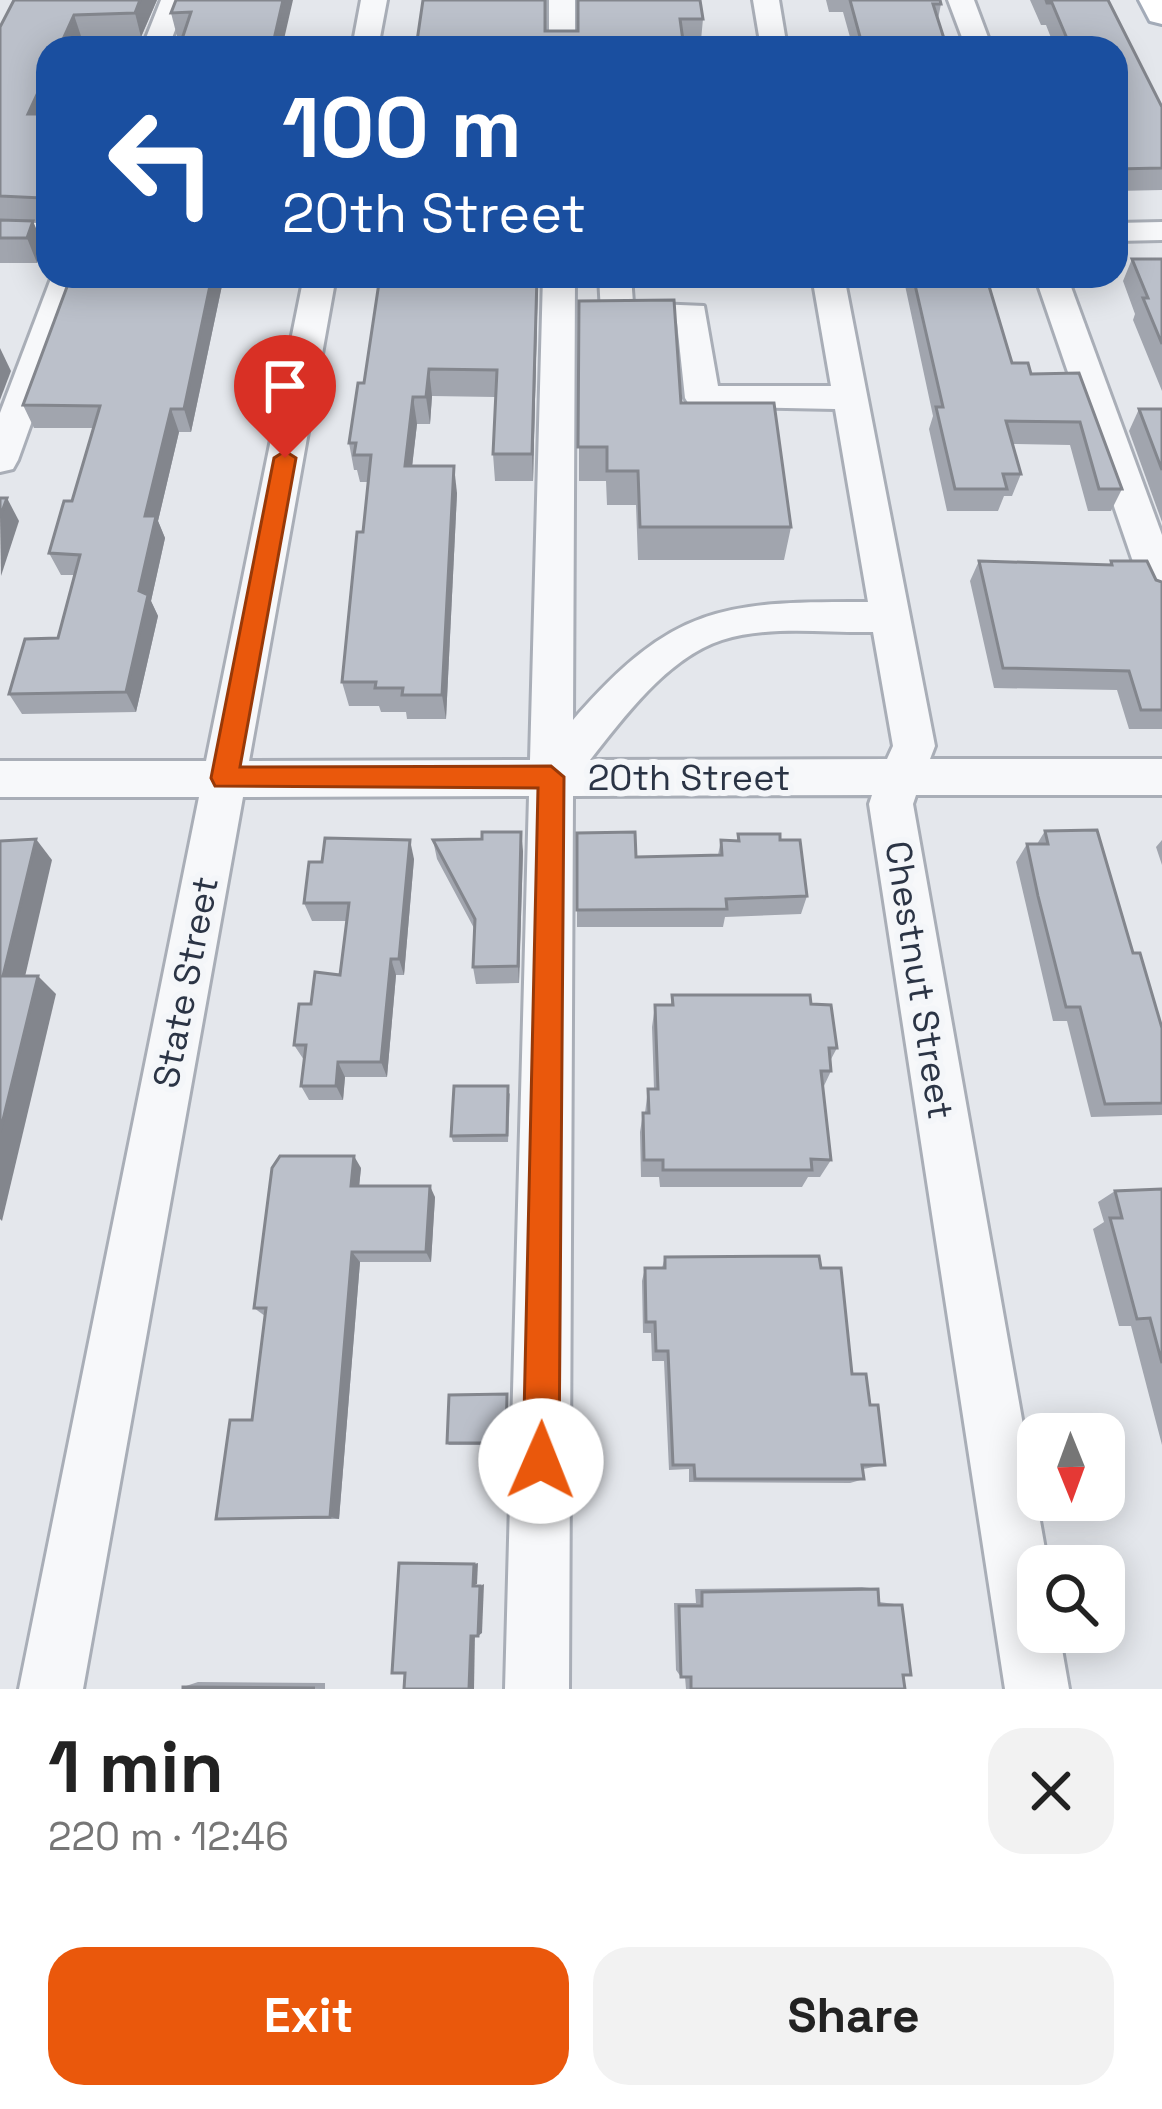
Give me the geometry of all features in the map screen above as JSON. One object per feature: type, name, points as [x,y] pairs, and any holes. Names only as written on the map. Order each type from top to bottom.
[{"type":"main road","points":[[1155,0],[1162,14]]},
{"type":"street","points":[[160,36],[174,0]]},
{"type":"street","points":[[367,36],[374,0]]},
{"type":"street","points":[[562,0],[562,36]]},
{"type":"street","points":[[766,0],[772,36]]},
{"type":"street","points":[[961,0],[974,36]]},
{"type":"street","points":[[1128,232],[1162,231]]},
{"type":"street","points":[[0,232],[36,232]]},
{"type":"street","points":[[0,460],[64,288]]},
{"type":"street","name":"State Street","points":[[51,1689],[318,288]]},
{"type":"street","points":[[537,1689],[559,288]]},
{"type":"street","points":[[616,288],[617,313],[692,313],[702,398],[850,398]]},
{"type":"street","name":"Chestnut Street","points":[[830,288],[914,746],[891,804],[1037,1689]]},
{"type":"street","points":[[1056,288],[1162,588]]},
{"type":"street","points":[[551,777],[610,706],[703,631],[743,621],[890,617]]},
{"type":"street","name":"20th Street","points":[[0,779],[1162,777]]},
{"type":"building","points":[[14,0],[140,0],[135,13],[74,15],[64,36],[36,36],[36,97],[28,114],[36,114],[36,198],[0,196],[0,27]]},
{"type":"building","points":[[176,0],[283,0],[275,36],[183,36],[191,12],[171,13]]},
{"type":"building","points":[[423,0],[545,0],[545,31],[578,31],[578,0],[700,0],[703,19],[680,19],[682,36],[418,36]]},
{"type":"building","points":[[850,0],[940,0],[941,4],[933,4],[943,36],[860,36]]},
{"type":"building","points":[[1108,0],[1126,36],[1066,36],[1052,3],[1047,3]]},
{"type":"building","points":[[1128,40],[1162,107],[1162,168],[1128,169]]},
{"type":"building","points":[[0,220],[33,221],[27,238],[0,238]]},
{"type":"building","points":[[1132,259],[1162,259],[1162,344],[1143,298],[1148,298]]},
{"type":"building","points":[[67,288],[209,288],[184,409],[171,409],[145,516],[156,516],[139,591],[148,595],[126,692],[9,694],[25,639],[58,638],[80,555],[49,553],[64,501],[72,501],[100,406],[23,405]]},
{"type":"building","points":[[378,288],[537,288],[532,454],[493,454],[497,370],[429,369],[426,397],[413,397],[405,466],[454,466],[442,695],[402,695],[403,688],[375,688],[376,682],[342,682],[357,532],[363,532],[371,455],[354,455],[356,443],[349,443],[358,383],[364,383]]},
{"type":"building","points":[[916,288],[990,288],[1012,363],[1028,363],[1031,374],[1079,373],[1122,489],[1099,489],[1080,422],[1006,421],[1021,474],[1003,474],[1007,489],[955,489],[936,407],[943,407]]},
{"type":"building","points":[[674,300],[681,403],[774,403],[791,527],[640,527],[638,471],[607,471],[607,447],[578,447],[579,301]]},
{"type":"building","points":[[1139,409],[1162,409],[1162,470]]},
{"type":"building","points":[[979,561],[1112,565],[1111,561],[1147,561],[1156,580],[1162,582],[1162,710],[1141,710],[1129,671],[1003,668]]},
{"type":"building","points":[[1097,830],[1133,953],[1140,953],[1162,1028],[1162,1103],[1105,1104],[1080,1007],[1066,1007],[1038,896],[1027,844],[1048,844],[1045,831]]},
{"type":"building","points":[[482,832],[521,832],[518,966],[473,967],[475,919],[433,840],[482,839]]},
{"type":"building","points":[[635,832],[636,857],[722,855],[721,840],[739,841],[738,834],[780,834],[780,840],[800,840],[807,896],[726,899],[727,909],[577,910],[577,833]]},
{"type":"building","points":[[325,838],[410,840],[399,959],[391,959],[381,1062],[338,1062],[336,1086],[301,1086],[306,1045],[294,1045],[299,1004],[311,1004],[315,972],[340,975],[349,903],[304,903],[309,862],[322,862]]},
{"type":"building","points":[[36,839],[3,976],[38,976],[0,1132],[0,841]]},
{"type":"building","points":[[672,995],[810,995],[811,1004],[831,1005],[837,1048],[829,1048],[831,1071],[821,1071],[831,1160],[811,1159],[812,1170],[663,1170],[663,1160],[644,1160],[643,1113],[649,1113],[648,1089],[658,1089],[655,1005],[673,1005]]},
{"type":"building","points":[[454,1086],[508,1086],[507,1135],[451,1136]]},
{"type":"building","points":[[280,1156],[354,1156],[351,1186],[430,1186],[426,1252],[352,1252],[330,1517],[216,1519],[230,1420],[252,1420],[266,1308],[254,1308],[272,1168]]},
{"type":"building","points":[[1162,1189],[1162,1363],[1150,1318],[1137,1319],[1110,1218],[1122,1218],[1115,1191]]},
{"type":"building","points":[[819,1256],[821,1268],[841,1268],[852,1374],[866,1374],[870,1405],[878,1405],[885,1465],[862,1465],[864,1479],[695,1479],[694,1465],[673,1465],[668,1351],[656,1351],[655,1322],[646,1322],[645,1268],[665,1268],[665,1257]]},
{"type":"building","points":[[507,1394],[506,1443],[447,1443],[449,1395]]},
{"type":"building","points":[[399,1563],[474,1564],[473,1586],[480,1586],[478,1636],[471,1636],[469,1689],[404,1689],[405,1673],[392,1673]]},
{"type":"building","points":[[878,1589],[879,1605],[902,1605],[911,1675],[903,1675],[905,1689],[691,1689],[691,1677],[681,1677],[679,1606],[702,1606],[702,1592]]},
{"type":"building","points":[[183,1687],[315,1688],[183,1689]]},
{"type":"route","points":[[285,458],[224,778],[551,777],[541,1461]]}]
